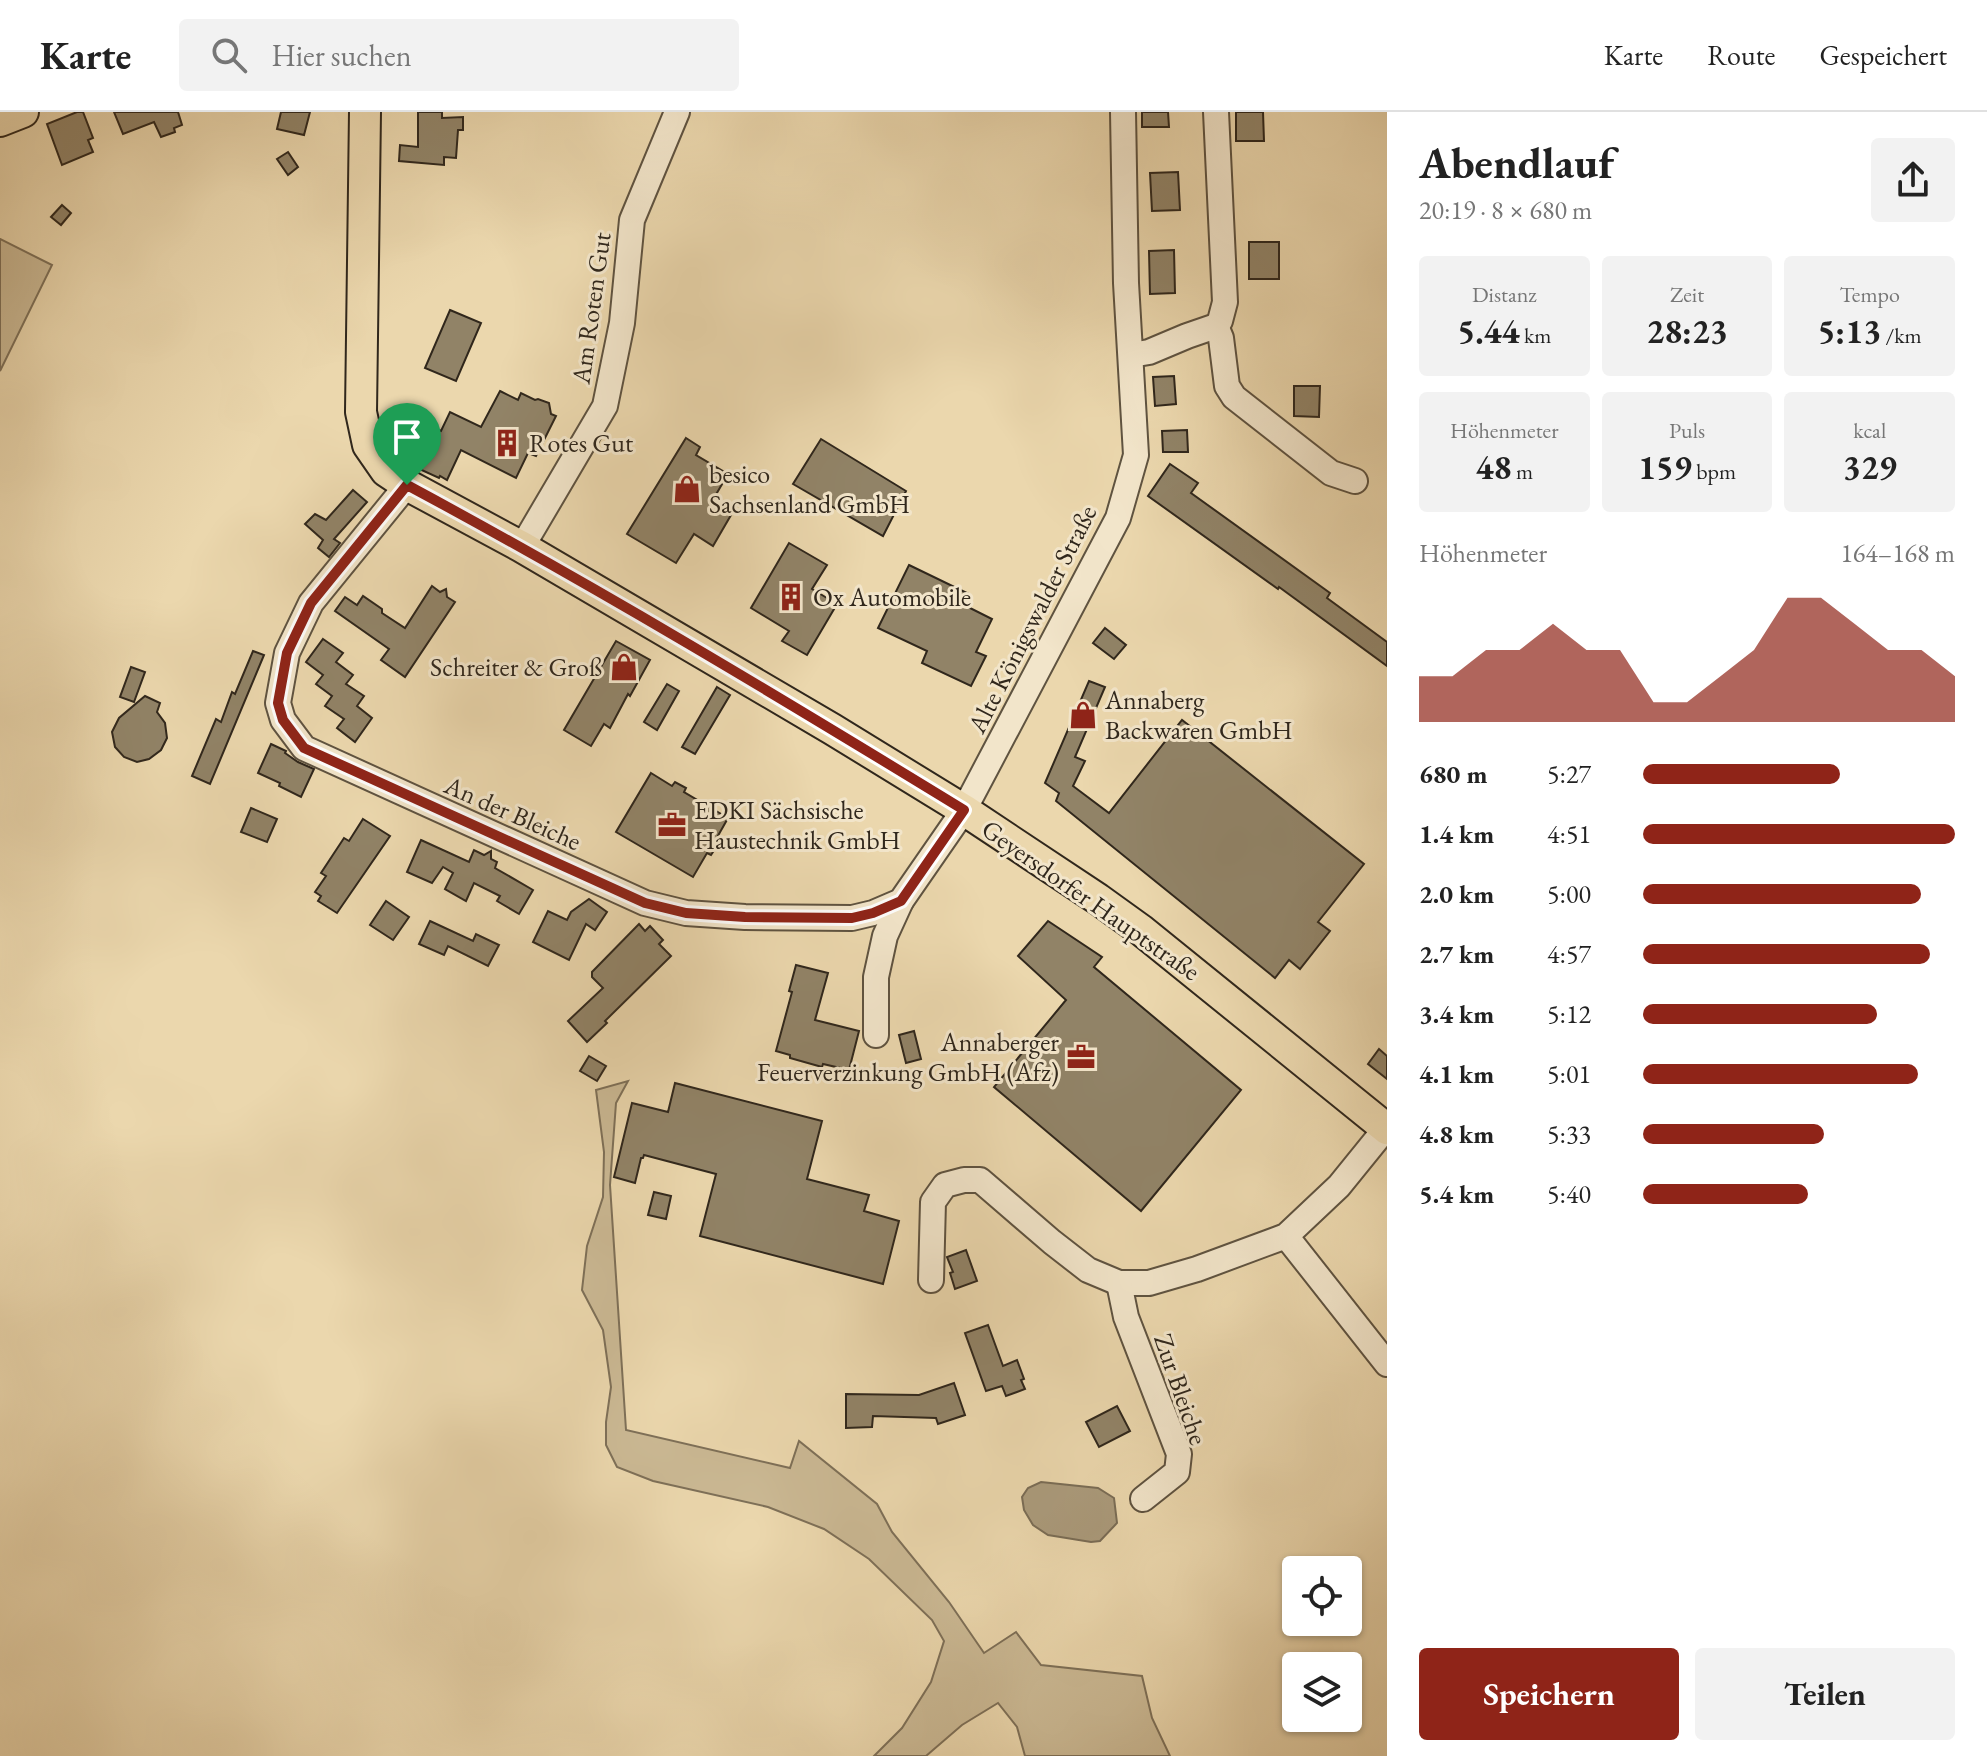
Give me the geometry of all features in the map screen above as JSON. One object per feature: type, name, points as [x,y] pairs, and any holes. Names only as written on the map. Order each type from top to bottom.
[{"type":"main road","points":[[0,121],[23,112]]},
{"type":"main road","name":"Geyersdorfer Hauptstraße","points":[[365,112],[361,412],[368,445],[386,471],[716,660],[964,810],[1141,930],[1386,1129]]},
{"type":"street","name":"Am Roten Gut","points":[[522,547],[605,406],[622,323],[632,220],[677,112]]},
{"type":"street","name":"Alte Königswalder Straße","points":[[964,810],[1118,518],[1136,455],[1126,283],[1123,112]]},
{"type":"street","points":[[1131,355],[1149,352],[1216,326],[1220,321],[1225,302],[1216,112]]},
{"type":"street","points":[[1216,326],[1221,338],[1227,386],[1234,397],[1331,473],[1355,481]]},
{"type":"street","name":"An der Bleiche","points":[[407,485],[311,603],[287,653],[278,703],[283,720],[304,748],[645,903],[686,913],[852,918],[901,901]]},
{"type":"street","points":[[876,1035],[876,977],[885,936],[901,901],[964,810]]},
{"type":"street","points":[[931,1280],[933,1202],[945,1185],[980,1180],[1088,1270],[1119,1283],[1149,1283],[1286,1236],[1339,1186],[1386,1129]]},
{"type":"street","points":[[1286,1236],[1387,1364]]},
{"type":"street","name":"Zur Bleiche","points":[[1119,1283],[1126,1317],[1179,1454],[1177,1472],[1143,1499]]},
{"type":"shaded area","points":[[0,239],[52,265],[0,371]]},
{"type":"shaded area","points":[[628,1081],[616,1103],[610,1185],[626,1430],[790,1468],[799,1441],[877,1504],[892,1532],[949,1602],[984,1653],[1016,1632],[1041,1665],[1142,1676],[1152,1718],[1170,1756],[1025,1756],[1017,1727],[998,1703],[962,1725],[926,1756],[874,1756],[902,1728],[931,1682],[944,1641],[932,1620],[869,1559],[824,1529],[768,1507],[653,1481],[617,1467],[606,1445],[611,1387],[603,1330],[582,1290],[587,1246],[603,1197],[604,1152],[596,1090]]},
{"type":"shaded area","points":[[1041,1482],[1098,1488],[1114,1498],[1117,1523],[1100,1541],[1048,1535],[1033,1525],[1024,1510],[1022,1497],[1028,1488]]},
{"type":"building","points":[[83,112],[93,138],[88,140],[93,152],[62,165],[47,124]]},
{"type":"building","points":[[114,112],[178,112],[182,125],[174,128],[175,132],[161,137],[154,122],[123,134]]},
{"type":"building","points":[[281,112],[310,112],[304,135],[277,129]]},
{"type":"building","points":[[418,112],[442,112],[442,118],[463,117],[463,130],[458,130],[456,158],[444,157],[444,165],[399,161],[400,145],[418,147]]},
{"type":"building","points":[[1142,112],[1168,112],[1169,127],[1142,127]]},
{"type":"building","points":[[1236,112],[1263,112],[1264,141],[1236,141]]},
{"type":"building","points":[[288,152],[298,167],[288,175],[277,159]]},
{"type":"building","points":[[1178,172],[1180,210],[1152,211],[1150,173]]},
{"type":"building","points":[[62,205],[71,213],[61,225],[51,217]]},
{"type":"building","points":[[1249,242],[1279,242],[1279,279],[1249,279]]},
{"type":"building","points":[[1174,250],[1175,293],[1150,294],[1149,251]]},
{"type":"building","points":[[450,310],[481,323],[456,381],[425,368]]},
{"type":"building","points":[[1174,376],[1176,404],[1155,406],[1153,377]]},
{"type":"building","points":[[1294,386],[1320,386],[1319,417],[1294,416]]},
{"type":"building","name":"Rotes Gut","points":[[500,391],[518,400],[521,393],[549,403],[551,414],[556,416],[536,456],[528,453],[516,478],[461,450],[447,480],[415,467],[420,456],[410,451],[420,428],[430,432],[433,427],[441,431],[450,412],[481,427]]},
{"type":"building","points":[[1187,430],[1188,452],[1163,452],[1162,431]]},
{"type":"building","name":"besico Sachsenland GmbH","points":[[686,438],[700,447],[696,455],[728,474],[711,503],[731,515],[713,546],[694,534],[676,563],[627,534]]},
{"type":"building","points":[[821,439],[906,491],[883,536],[793,484]]},
{"type":"building","points":[[1170,464],[1198,483],[1191,493],[1330,593],[1327,598],[1387,642],[1387,666],[1148,496]]},
{"type":"building","points":[[353,490],[367,502],[334,539],[340,543],[329,557],[318,548],[323,540],[305,524],[315,514],[326,520]]},
{"type":"building","name":"Ox Automobile","points":[[789,543],[827,565],[812,589],[837,604],[807,655],[782,641],[789,631],[751,608]]},
{"type":"building","points":[[909,565],[969,594],[964,605],[992,619],[976,652],[986,656],[971,686],[922,663],[927,651],[878,628]]},
{"type":"building","points":[[432,586],[440,592],[446,589],[447,597],[455,602],[405,677],[381,660],[389,649],[335,611],[345,597],[357,605],[363,596],[405,628]]},
{"type":"building","points":[[1105,628],[1126,645],[1114,659],[1093,643]]},
{"type":"building","points":[[323,639],[343,653],[336,662],[353,675],[346,684],[364,696],[357,706],[372,718],[355,742],[337,728],[344,719],[325,706],[332,696],[316,684],[323,675],[306,662]]},
{"type":"building","points":[[616,641],[650,660],[610,728],[604,724],[591,746],[564,730]]},
{"type":"building","points":[[253,651],[264,655],[210,784],[192,776],[216,719],[221,722]]},
{"type":"building","points":[[131,667],[145,672],[134,702],[120,697]]},
{"type":"building","name":"Annaberg Backwaren GmbH","points":[[1089,681],[1105,687],[1075,757],[1085,761],[1073,786],[1109,813],[1182,720],[1364,864],[1318,922],[1330,931],[1300,969],[1289,960],[1275,978],[1056,801],[1059,793],[1045,783]]},
{"type":"building","points":[[667,684],[679,691],[657,730],[644,722]]},
{"type":"building","points":[[717,687],[730,695],[695,754],[682,747]]},
{"type":"building","points":[[145,696],[160,703],[157,712],[165,723],[167,738],[161,750],[149,759],[137,762],[124,757],[115,747],[112,732],[119,718]]},
{"type":"building","points":[[271,744],[314,769],[301,797],[258,773]]},
{"type":"building","name":"EDKI Sächsische Haustechnik GmbH","points":[[651,773],[672,786],[675,782],[686,788],[684,792],[728,818],[715,841],[719,843],[711,855],[707,853],[693,877],[616,832]]},
{"type":"building","points":[[251,808],[277,819],[267,842],[241,832]]},
{"type":"building","points":[[363,819],[390,836],[337,913],[318,901],[321,896],[315,892],[326,876],[321,873],[344,838],[349,841]]},
{"type":"building","points":[[421,840],[469,862],[474,850],[484,855],[491,851],[491,859],[497,862],[495,868],[533,890],[519,914],[497,901],[500,896],[474,883],[466,901],[445,889],[453,873],[443,867],[432,883],[407,872]]},
{"type":"building","points":[[589,899],[607,912],[595,930],[586,924],[569,960],[533,942],[548,911],[567,920],[571,912]]},
{"type":"building","points":[[386,901],[409,917],[393,940],[370,925]]},
{"type":"building","points":[[430,921],[473,941],[476,934],[499,945],[488,966],[448,946],[444,955],[419,944]]},
{"type":"building","points":[[1048,921],[1102,957],[1094,967],[1241,1090],[1141,1211],[994,1087],[1066,1000],[1018,956]]},
{"type":"building","points":[[639,924],[645,931],[650,926],[663,940],[659,944],[671,956],[587,1042],[568,1021],[603,988],[592,977],[592,972]]},
{"type":"building","points":[[796,965],[828,973],[815,1020],[859,1031],[849,1070],[823,1064],[822,1067],[776,1051]]},
{"type":"building","points":[[914,1031],[921,1059],[906,1063],[899,1035]]},
{"type":"building","points":[[1379,1049],[1387,1056],[1387,1079],[1368,1064]]},
{"type":"building","points":[[589,1056],[606,1066],[597,1081],[580,1071]]},
{"type":"building","points":[[675,1083],[822,1121],[807,1179],[869,1195],[864,1211],[899,1221],[883,1284],[700,1236],[716,1174],[644,1155],[635,1183],[614,1177],[632,1103],[668,1112]]},
{"type":"building","points":[[654,1192],[671,1196],[666,1219],[648,1215]]},
{"type":"building","points":[[966,1250],[977,1281],[955,1289],[947,1257]]},
{"type":"building","points":[[988,1325],[1003,1366],[1017,1360],[1025,1389],[1006,1396],[1002,1386],[986,1391],[965,1333]]},
{"type":"building","points":[[954,1383],[965,1415],[938,1424],[936,1418],[873,1416],[872,1427],[846,1428],[846,1394],[919,1395]]},
{"type":"building","points":[[1117,1406],[1130,1431],[1099,1447],[1086,1422]]},
{"type":"place","name":"Rotes Gut","points":[[507,443]]},
{"type":"place","name":"besico Sachsenland GmbH","points":[[687,489]]},
{"type":"place","name":"Ox Automobile","points":[[791,597]]},
{"type":"place","name":"Schreiter & Groß","points":[[624,667]]},
{"type":"place","name":"Annaberg Backwaren GmbH","points":[[1083,715]]},
{"type":"place","name":"EDKI Sächsische Haustechnik GmbH","points":[[672,825]]},
{"type":"place","name":"Annaberger Feuerverzinkung GmbH (Afz)","points":[[1081,1057]]},
{"type":"route","points":[[407,485],[655,624],[964,810],[901,901],[852,918],[686,913],[645,903],[304,748],[283,720],[278,703],[287,653],[311,603],[407,485]]}]
